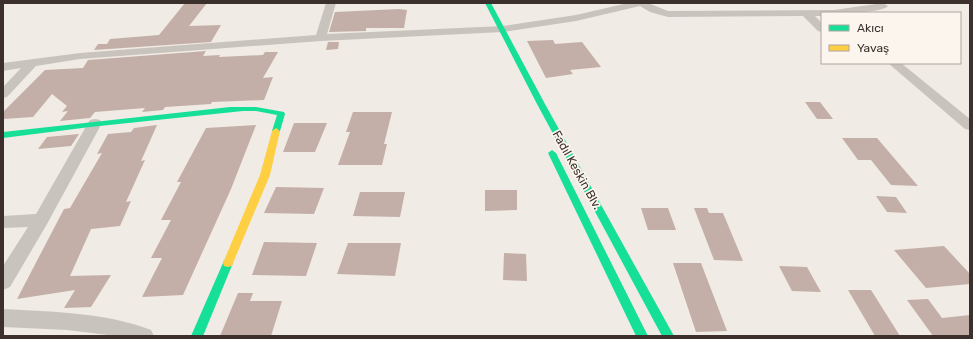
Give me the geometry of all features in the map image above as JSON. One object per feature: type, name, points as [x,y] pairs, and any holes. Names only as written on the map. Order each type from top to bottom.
[{"type":"street","points":[[321,38],[331,3]]},
{"type":"street","points":[[479,3],[503,51]]},
{"type":"street","name":"Fadıl Keskin Blv.","points":[[488,3],[503,29],[541,104],[668,336]]},
{"type":"street","points":[[3,67],[80,56],[321,38],[503,29],[576,18],[641,3],[654,10],[668,14],[821,13]]},
{"type":"street","points":[[841,12],[883,6]]},
{"type":"street","points":[[806,13],[821,28]]},
{"type":"street","points":[[3,94],[31,64]]},
{"type":"street","points":[[895,64],[970,126]]},
{"type":"street","points":[[3,135],[95,123],[246,109],[272,110],[281,114],[264,175],[197,336]]},
{"type":"street","points":[[3,282],[41,220],[95,123]]},
{"type":"street","name":"Fadıl Keskin Blv.","points":[[548,144],[642,336]]},
{"type":"street","points":[[3,222],[41,220]]},
{"type":"street","points":[[3,318],[67,321],[112,331],[144,336]]},
{"type":"building","points":[[185,3],[207,3],[189,26],[221,25],[211,42],[94,50],[98,44],[107,44],[110,39],[159,35]]},
{"type":"building","points":[[399,9],[407,10],[404,28],[366,28],[366,31],[329,32],[335,12]]},
{"type":"building","points":[[553,40],[555,44],[582,42],[601,67],[570,70],[573,74],[546,78],[527,41]]},
{"type":"building","points":[[328,42],[339,42],[338,49],[326,50]]},
{"type":"building","points":[[206,51],[203,56],[220,55],[219,57],[263,55],[265,52],[278,52],[263,78],[273,77],[264,100],[212,102],[211,104],[165,107],[163,110],[142,112],[145,108],[95,112],[90,118],[60,121],[68,111],[62,112],[67,106],[52,94],[33,117],[3,119],[3,112],[45,70],[83,68],[88,60]]},
{"type":"building","points":[[805,102],[820,102],[833,119],[817,119]]},
{"type":"building","points":[[353,112],[392,112],[384,144],[387,144],[382,165],[338,165],[350,132],[346,132]]},
{"type":"building","points":[[294,123],[327,123],[315,152],[283,152]]},
{"type":"building","points":[[157,125],[141,161],[145,160],[126,202],[131,201],[120,226],[91,229],[70,276],[111,275],[91,307],[64,308],[75,290],[17,299],[64,209],[70,208],[102,153],[97,154],[108,134],[131,132],[134,128]]},
{"type":"building","points":[[256,125],[231,189],[183,295],[142,297],[162,258],[151,258],[171,220],[161,220],[181,182],[177,182],[206,128]]},
{"type":"building","points":[[79,134],[71,146],[38,149],[47,137]]},
{"type":"building","points":[[842,138],[877,138],[918,186],[891,185],[871,160],[858,160]]},
{"type":"building","points":[[276,187],[324,188],[314,214],[264,213]]},
{"type":"building","points":[[485,190],[517,190],[517,210],[485,211]]},
{"type":"building","points":[[360,192],[405,192],[400,217],[353,216]]},
{"type":"building","points":[[876,196],[896,197],[907,213],[887,212]]},
{"type":"building","points":[[641,208],[668,208],[676,230],[648,230]]},
{"type":"building","points":[[694,208],[707,208],[709,213],[723,213],[743,261],[714,260]]},
{"type":"building","points":[[264,242],[317,243],[306,276],[252,275]]},
{"type":"building","points":[[348,243],[401,243],[395,276],[337,274]]},
{"type":"building","points":[[944,246],[970,274],[970,284],[926,288],[894,250]]},
{"type":"building","points":[[504,253],[526,254],[527,281],[503,280]]},
{"type":"building","points":[[673,263],[701,263],[727,331],[696,332]]},
{"type":"building","points":[[779,266],[807,267],[821,292],[792,291]]},
{"type":"building","points":[[848,290],[871,290],[900,336],[875,336]]},
{"type":"building","points":[[238,293],[253,293],[250,301],[282,301],[271,336],[220,336]]},
{"type":"building","points":[[928,299],[942,318],[970,315],[970,336],[933,336],[907,300]]},
{"type":"traffic: fast","points":[[488,3],[541,104],[668,336]]},
{"type":"traffic: fast","points":[[3,135],[230,109],[256,109],[281,114],[276,131]]},
{"type":"traffic: fast","points":[[552,153],[642,336]]},
{"type":"traffic: fast","points":[[197,336],[228,263]]},
{"type":"traffic: slow","points":[[228,263],[265,175],[276,131]]}]
